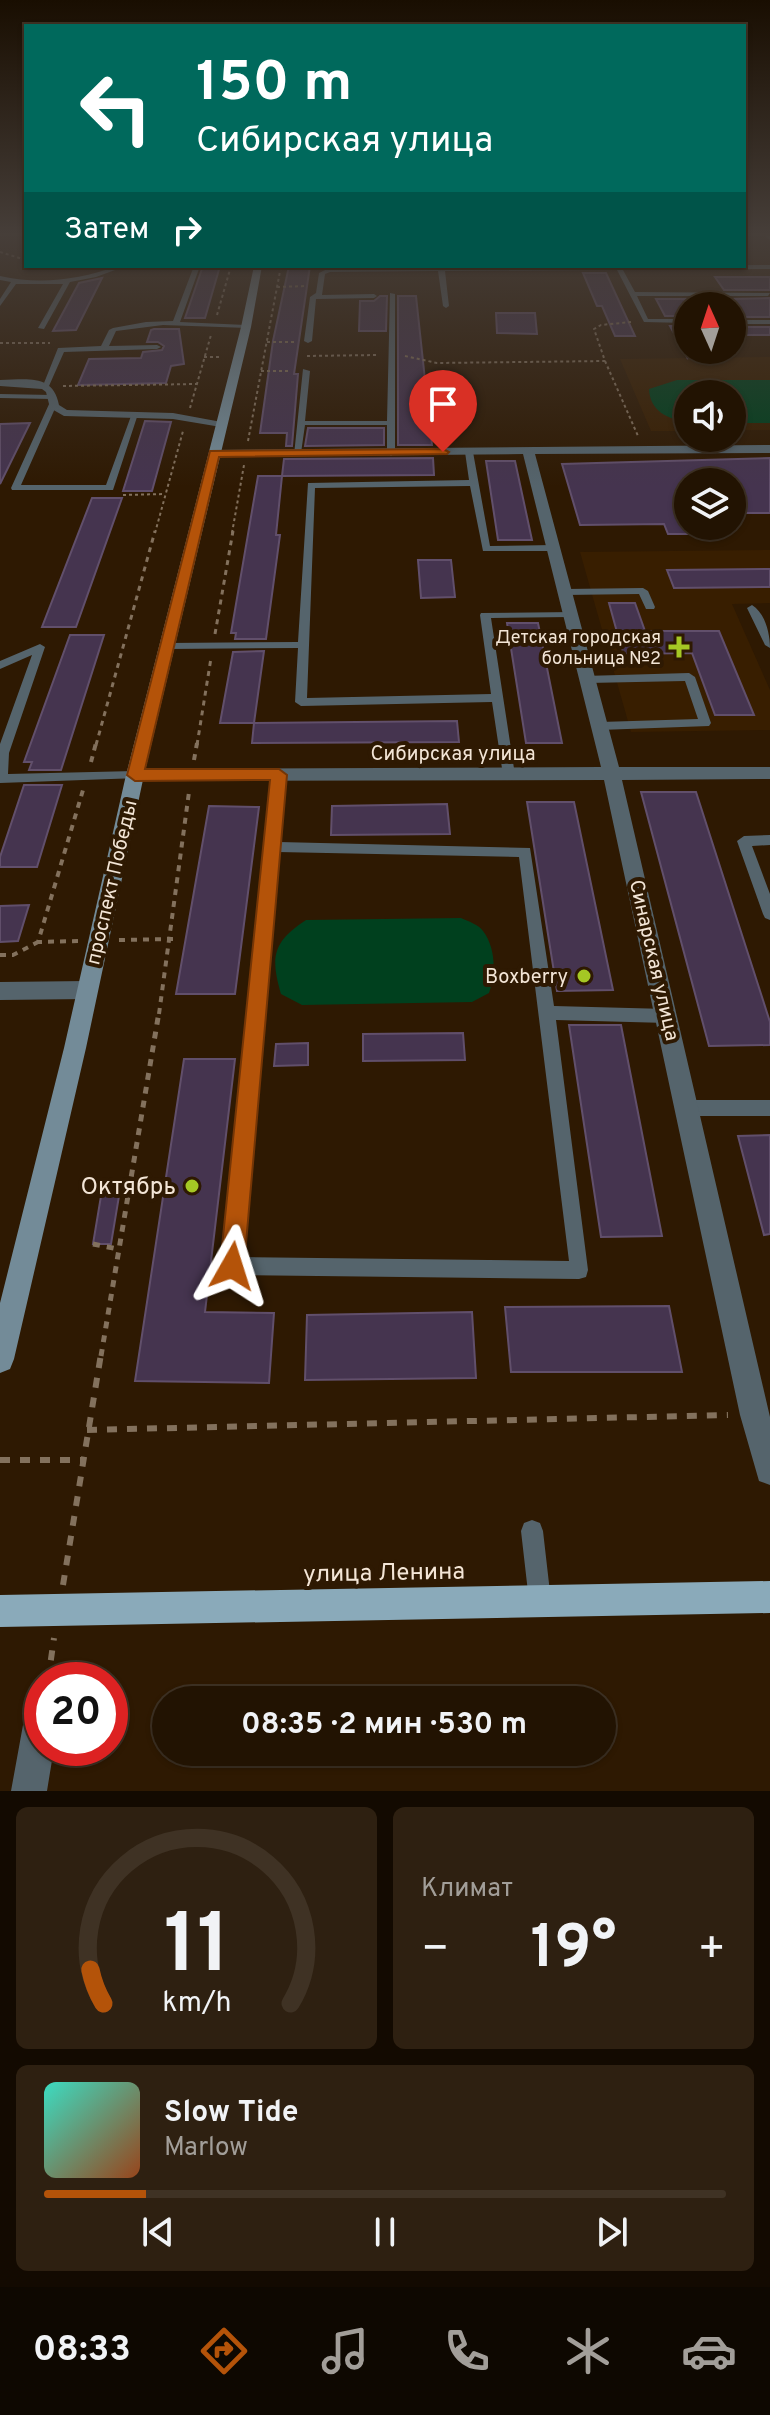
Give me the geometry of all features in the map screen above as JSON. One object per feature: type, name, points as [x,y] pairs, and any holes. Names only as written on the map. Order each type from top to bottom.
[{"type":"main road","name":"проспект Победы","points":[[0,1359],[135,775],[247,320]]},
{"type":"main road","name":"улица Ленина","points":[[0,1611],[770,1597]]},
{"type":"street","points":[[0,383],[50,396],[64,413],[81,416],[188,417],[221,423]]},
{"type":"street","points":[[214,453],[770,449]]},
{"type":"street","name":"Синарская улица","points":[[528,452],[612,775],[755,1415],[770,1470]]},
{"type":"street","name":"Сибирская улица","points":[[135,775],[770,773]]},
{"type":"street","points":[[0,991],[87,990]]},
{"type":"street","points":[[29,1791],[33,1766]]},
{"type":"lane","points":[[42,328],[47,320]]},
{"type":"lane","points":[[308,341],[310,320]]},
{"type":"lane","points":[[391,453],[392,320]]},
{"type":"lane","points":[[646,321],[674,321]]},
{"type":"lane","points":[[104,348],[113,330],[133,324],[176,322],[246,327]]},
{"type":"lane","points":[[746,322],[770,322]]},
{"type":"lane","points":[[135,416],[110,488],[15,488],[50,396],[61,350],[157,347]]},
{"type":"lane","points":[[297,453],[306,371]]},
{"type":"lane","points":[[0,396],[50,396]]},
{"type":"lane","points":[[301,423],[389,423]]},
{"type":"lane","points":[[469,452],[486,549],[554,548]]},
{"type":"lane","points":[[474,483],[311,485],[301,702],[498,698]]},
{"type":"lane","points":[[565,592],[643,591],[650,607]]},
{"type":"lane","points":[[752,608],[770,645]]},
{"type":"lane","points":[[509,775],[485,615],[571,614]]},
{"type":"lane","points":[[167,646],[303,645]]},
{"type":"lane","points":[[0,665],[40,647],[3,753],[0,778],[135,775]]},
{"type":"lane","points":[[588,679],[689,677],[705,723],[600,726]]},
{"type":"lane","points":[[272,847],[525,852],[579,1270],[232,1266],[272,847],[279,775]]},
{"type":"lane","points":[[770,840],[744,841],[770,914]]},
{"type":"lane","points":[[547,1013],[667,1016]]},
{"type":"lane","points":[[688,1108],[770,1108]]},
{"type":"lane","points":[[532,1531],[540,1601]]},
{"type":"path","points":[[38,942],[216,320]]},
{"type":"path","points":[[51,1662],[87,1430],[173,939],[191,775],[271,320]]},
{"type":"path","points":[[638,437],[594,329],[646,321]]},
{"type":"path","points":[[267,342],[308,341]]},
{"type":"path","points":[[307,356],[391,355],[437,363],[605,361]]},
{"type":"path","points":[[261,371],[306,371]]},
{"type":"path","points":[[50,396],[196,384]]},
{"type":"path","points":[[0,955],[13,955],[38,942],[173,939]]},
{"type":"path","points":[[93,1244],[118,1249]]},
{"type":"path","points":[[87,1430],[755,1415]]},
{"type":"path","points":[[0,1460],[82,1460]]},
{"type":"shaded area","points":[[746,357],[770,357],[770,430],[746,430],[746,380],[674,380],[674,431],[651,431],[620,359],[674,358],[674,364],[746,364]]},
{"type":"shaded area","name":"Детская городская больница №2","points":[[770,550],[770,603],[732,604],[770,690],[770,730],[631,732],[580,552]]},
{"type":"green space","points":[[746,380],[770,380],[770,423],[746,423]]},
{"type":"green space","points":[[674,381],[674,419],[656,408],[649,389]]},
{"type":"green space","points":[[461,918],[481,929],[492,953],[494,970],[489,993],[472,1002],[302,1005],[281,994],[275,960],[277,951],[287,936],[306,920]]},
{"type":"building","points":[[59,320],[81,320],[76,330],[53,331]]},
{"type":"building","points":[[278,320],[302,320],[294,374],[298,374],[292,446],[286,446],[287,433],[260,433]]},
{"type":"building","points":[[359,320],[386,320],[386,331],[359,331]]},
{"type":"building","points":[[398,320],[419,320],[432,445],[398,445]]},
{"type":"building","points":[[496,320],[536,320],[537,334],[497,333]]},
{"type":"building","points":[[608,320],[627,320],[635,336],[615,336]]},
{"type":"building","points":[[746,327],[770,327],[770,335],[746,335]]},
{"type":"building","points":[[154,329],[179,329],[184,364],[171,366],[166,383],[78,385],[89,359],[141,358],[143,352],[162,350],[164,346],[158,342],[147,342]]},
{"type":"building","points":[[145,421],[171,422],[152,491],[123,491]]},
{"type":"building","points":[[30,423],[0,484],[0,424]]},
{"type":"building","points":[[308,428],[384,428],[384,445],[305,446]]},
{"type":"building","points":[[433,458],[434,475],[282,476],[284,459]]},
{"type":"building","points":[[770,458],[770,513],[746,513],[746,468],[674,468],[674,534],[668,534],[664,524],[580,525],[562,464]]},
{"type":"building","points":[[486,461],[515,461],[532,540],[498,540]]},
{"type":"building","points":[[258,476],[282,476],[276,535],[280,535],[266,639],[235,639],[236,633],[231,633]]},
{"type":"building","points":[[92,498],[122,498],[76,627],[42,627]]},
{"type":"building","points":[[418,560],[451,560],[455,597],[421,598]]},
{"type":"building","points":[[770,569],[770,587],[674,588],[667,570]]},
{"type":"building","points":[[609,603],[635,603],[645,631],[719,631],[754,715],[715,715],[692,653],[623,654]]},
{"type":"building","points":[[507,623],[538,623],[562,743],[526,743]]},
{"type":"building","points":[[70,635],[104,635],[61,770],[29,770],[32,762],[24,762]]},
{"type":"building","points":[[264,651],[254,723],[220,723],[233,652]]},
{"type":"building","points":[[457,721],[459,742],[252,743],[254,723]]},
{"type":"building","points":[[24,785],[62,785],[37,867],[0,867],[0,857]]},
{"type":"building","points":[[641,792],[696,792],[770,1022],[770,1045],[709,1046]]},
{"type":"building","points":[[527,802],[574,802],[613,990],[557,991]]},
{"type":"building","points":[[447,804],[450,834],[331,835],[332,806]]},
{"type":"building","points":[[209,806],[259,807],[235,994],[176,994]]},
{"type":"building","points":[[29,905],[18,941],[0,942],[0,906]]},
{"type":"building","points":[[569,1025],[621,1025],[662,1236],[601,1237]]},
{"type":"building","points":[[463,1033],[465,1060],[363,1061],[363,1034]]},
{"type":"building","points":[[308,1043],[308,1065],[274,1066],[276,1044]]},
{"type":"building","name":"Октябрь","points":[[184,1059],[235,1059],[205,1312],[274,1313],[269,1383],[135,1381]]},
{"type":"building","points":[[770,1135],[770,1234],[764,1235],[738,1136]]},
{"type":"building","points":[[101,1196],[119,1196],[111,1244],[93,1244]]},
{"type":"building","points":[[669,1306],[682,1372],[511,1372],[505,1307]]},
{"type":"building","points":[[472,1312],[476,1378],[305,1380],[307,1315]]},
{"type":"place","name":"Детская городская больница №2","points":[[679,647]]},
{"type":"place","name":"Boxberry","points":[[584,976]]},
{"type":"place","name":"Октябрь","points":[[192,1186]]},
{"type":"route","points":[[232,1266],[279,775],[135,775],[214,453],[443,452]]}]
